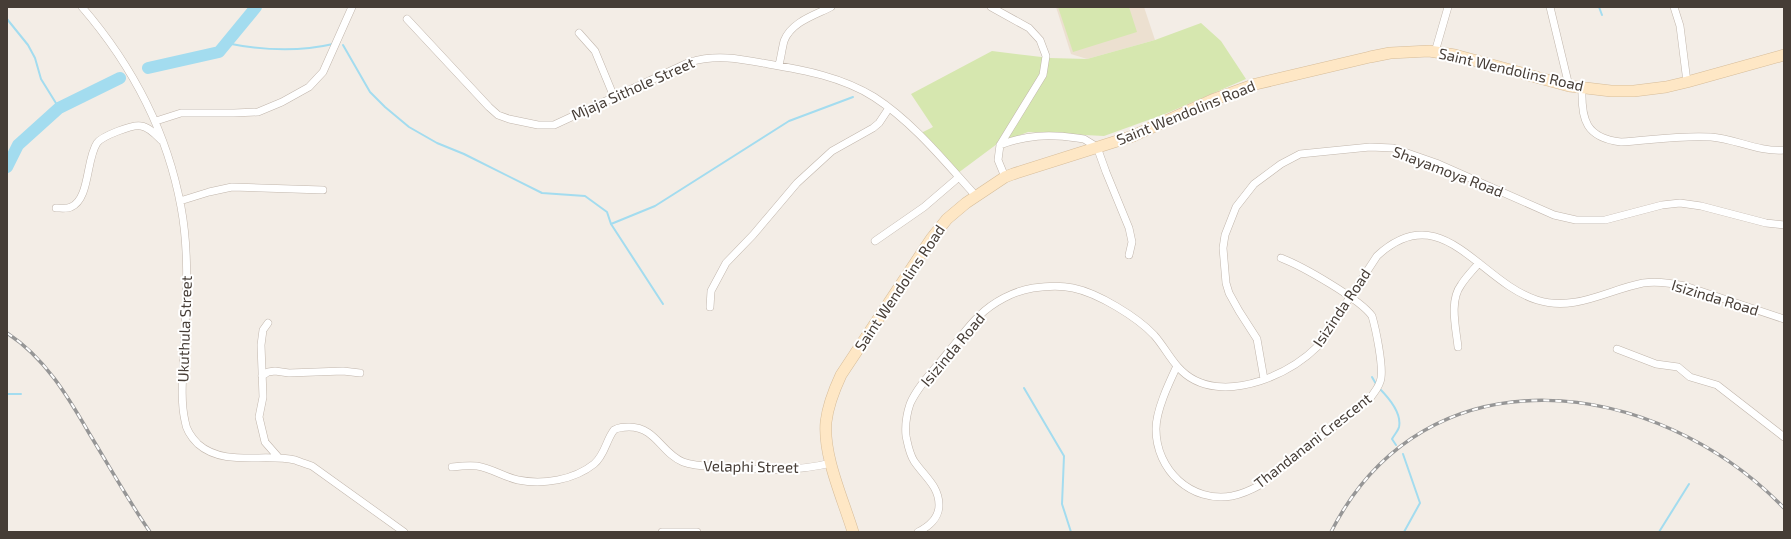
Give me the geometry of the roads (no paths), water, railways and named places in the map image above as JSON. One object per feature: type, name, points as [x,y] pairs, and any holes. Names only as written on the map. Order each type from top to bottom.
[{"type":"street","name":"Ukuthula Street","points":[[82,7],[121,56],[156,121],[170,160],[180,201],[186,236],[187,264],[183,398],[187,429],[198,444],[213,452],[234,457],[280,458],[294,460],[312,466],[404,532]]},
{"type":"street","points":[[156,121],[181,113],[258,112],[282,102],[309,87],[323,72],[352,7]]},
{"type":"street","points":[[779,65],[784,41],[791,30],[803,21],[831,7]]},
{"type":"street","points":[[991,7],[1029,28],[1040,40],[1046,56],[1043,75],[1000,144],[998,160],[1005,177]]},
{"type":"street","points":[[1435,52],[1448,7]]},
{"type":"street","points":[[1550,7],[1569,86]]},
{"type":"street","points":[[1674,7],[1680,26],[1687,82]]},
{"type":"street","name":"Mjaja Sithole Street","points":[[407,19],[498,115],[538,125],[554,125],[690,62],[703,58],[729,57],[779,65],[835,79],[874,97],[889,108],[905,122],[976,196]]},
{"type":"street","points":[[579,33],[595,51],[614,97]]},
{"type":"street","name":"Saint Wendolins Road","points":[[853,532],[831,463],[827,442],[826,423],[829,405],[841,375],[931,239],[947,219],[976,196],[1005,177],[1133,136],[1212,100],[1256,84],[1390,53],[1435,52],[1456,55],[1569,86],[1634,91],[1666,87],[1687,82],[1784,55]]},
{"type":"street","points":[[1582,88],[1582,113],[1586,123],[1592,131],[1614,141],[1621,142],[1689,136],[1712,137],[1768,150],[1784,150]]},
{"type":"street","points":[[710,307],[712,291],[726,263],[797,183],[832,151],[873,128],[879,123],[889,108]]},
{"type":"street","points":[[56,208],[68,208],[75,205],[86,187],[93,150],[97,143],[106,136],[135,126],[142,126],[164,143]]},
{"type":"street","points":[[1000,144],[1032,135],[1084,139],[1097,147],[1129,228],[1132,242],[1129,255]]},
{"type":"street","name":"Shayamoya Road","points":[[1264,380],[1257,339],[1229,293],[1224,272],[1223,248],[1230,222],[1236,207],[1244,195],[1266,173],[1300,154],[1370,147],[1393,148],[1436,163],[1554,215],[1576,220],[1605,220],[1662,205],[1680,203],[1702,206],[1766,223],[1784,225]]},
{"type":"street","points":[[875,241],[924,207],[958,177]]},
{"type":"street","points":[[180,201],[232,187],[323,190]]},
{"type":"street","name":"Isizinda Road","points":[[919,532],[927,527],[935,518],[939,505],[937,490],[914,461],[909,450],[906,428],[911,403],[926,380],[979,316],[991,306],[1013,294],[1033,288],[1052,286],[1073,288],[1107,302],[1147,329],[1177,366],[1192,378],[1218,387],[1243,386],[1264,380],[1299,362],[1318,346],[1377,256],[1386,248],[1409,237],[1427,235],[1451,242],[1524,295],[1538,300],[1559,304],[1575,303],[1590,300],[1643,283],[1670,283],[1685,286],[1784,319]]},
{"type":"street","name":"Thandanani Crescent","points":[[1177,366],[1156,421],[1157,444],[1166,467],[1180,483],[1192,491],[1213,497],[1231,496],[1246,492],[1274,474],[1371,397],[1378,388],[1381,379],[1382,367],[1373,321],[1367,309],[1297,264],[1281,258]]},
{"type":"street","points":[[1458,347],[1454,305],[1456,295],[1460,286],[1479,263]]},
{"type":"street","points":[[268,323],[262,330],[261,345],[263,397],[259,417],[263,438],[280,458]]},
{"type":"street","points":[[1617,349],[1656,364],[1678,367],[1690,377],[1717,384],[1784,437]]},
{"type":"street","points":[[262,376],[268,372],[275,371],[289,373],[360,373]]},
{"type":"street","name":"Velaphi Street","points":[[452,467],[478,466],[518,480],[534,482],[559,480],[576,475],[594,464],[601,456],[612,433],[618,428],[642,428],[656,439],[673,456],[682,462],[694,465],[772,470],[805,468],[831,463]]},
{"type":"street","points":[[662,532],[697,532]]},
{"type":"waterway","points":[[148,68],[219,52],[256,7]]},
{"type":"waterway","points":[[1599,7],[1602,15]]},
{"type":"waterway","points":[[7,19],[28,45],[35,58],[41,79],[59,108]]},
{"type":"waterway","points":[[226,43],[266,49],[307,48],[333,44]]},
{"type":"waterway","points":[[343,45],[370,92],[409,127],[437,143],[464,154],[542,193],[585,196],[607,212],[611,224],[663,304]]},
{"type":"waterway","points":[[7,167],[18,145],[59,108],[120,78]]},
{"type":"waterway","points":[[611,224],[655,206],[789,121],[853,97]]},
{"type":"waterway","points":[[1372,377],[1376,384]]},
{"type":"waterway","points":[[1024,388],[1064,456],[1062,504],[1071,532]]},
{"type":"waterway","points":[[1379,388],[1394,406],[1398,416],[1399,427],[1392,439],[1396,445]]},
{"type":"waterway","points":[[7,394],[21,394]]},
{"type":"waterway","points":[[1403,454],[1420,503],[1404,532]]},
{"type":"waterway","points":[[1659,532],[1689,484]]},
{"type":"railway","points":[[7,333],[33,354],[54,378],[150,532]]},
{"type":"railway","points":[[1331,532],[1372,472],[1424,431],[1482,407],[1545,400],[1609,408],[1673,430],[1732,463],[1784,508]]}]
